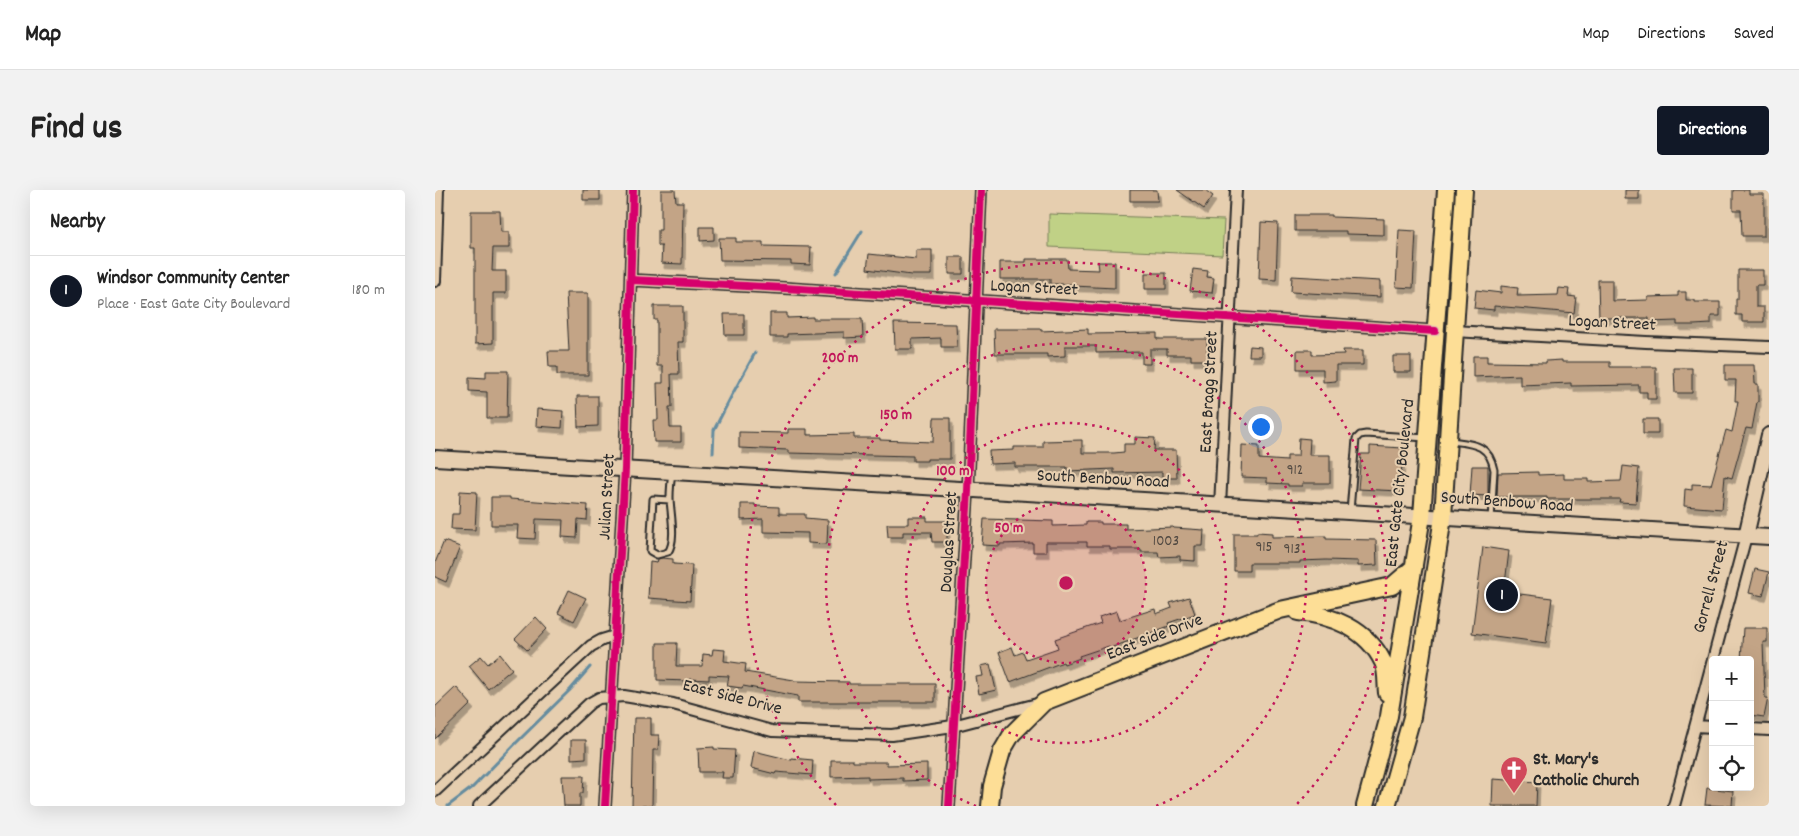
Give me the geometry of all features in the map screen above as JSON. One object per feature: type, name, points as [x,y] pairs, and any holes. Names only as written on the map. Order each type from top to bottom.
[{"type":"main road","name":"East Gate City Boulevard","points":[[1365,806],[1389,716],[1422,516],[1446,190]]},
{"type":"main road","points":[[1388,806],[1412,717],[1443,518],[1464,190]]},
{"type":"main road","name":"Gorrell Street","points":[[1746,536],[1769,435]]},
{"type":"main road","name":"South Benbow Road","points":[[435,458],[1220,506],[1769,537]]},
{"type":"main road","name":"East Side Drive","points":[[991,806],[994,776],[1002,751],[1012,734],[1044,702],[1280,610],[1393,586],[1414,567]]},
{"type":"main road","points":[[1280,610],[1319,614],[1348,625],[1367,640],[1384,664],[1389,716]]},
{"type":"main road","points":[[1372,782],[1388,806]]},
{"type":"street","points":[[435,281],[438,190]]},
{"type":"street","name":"Julian Street","points":[[605,806],[625,470],[633,190]]},
{"type":"street","name":"Douglas Street","points":[[949,806],[968,491],[981,190]]},
{"type":"street","name":"East Bragg Street","points":[[1220,506],[1236,190]]},
{"type":"street","name":"Logan Street","points":[[631,280],[1230,316],[1435,331]]},
{"type":"street","name":"Logan Street","points":[[1454,331],[1655,343],[1769,347]]},
{"type":"street","name":"Gorrell Street","points":[[1674,806],[1746,536]]},
{"type":"street","points":[[435,791],[591,646],[615,636]]},
{"type":"street","name":"East Side Drive","points":[[479,806],[590,703],[599,698],[624,696],[673,704],[772,731],[892,735],[953,726],[1044,702]]},
{"type":"street","points":[[1696,726],[1709,727]]},
{"type":"street","points":[[1754,729],[1769,730]]},
{"type":"lane","points":[[1350,512],[1355,439],[1359,435],[1427,438]]},
{"type":"lane","points":[[1448,441],[1472,444],[1481,447],[1488,454],[1494,470],[1491,520]]},
{"type":"lane","points":[[670,500],[653,498],[650,551],[657,554],[662,554],[670,548],[672,472]]},
{"type":"green space","points":[[1049,214],[1224,220],[1222,255],[1049,247]]},
{"type":"building","points":[[583,190],[600,190],[600,200],[583,200]]},
{"type":"building","points":[[661,190],[675,190],[676,202],[683,202],[682,264],[661,263],[662,246],[658,246],[658,230],[661,230]]},
{"type":"building","points":[[1130,190],[1157,190],[1158,201],[1130,201]]},
{"type":"building","points":[[1177,190],[1205,190],[1213,196],[1204,209]]},
{"type":"building","points":[[1625,190],[1639,190],[1639,199],[1625,199]]},
{"type":"building","points":[[1733,190],[1749,190],[1749,194],[1764,194],[1764,236],[1742,236],[1741,210],[1733,210]]},
{"type":"building","points":[[471,211],[500,211],[501,232],[509,232],[509,248],[493,248],[492,271],[506,271],[506,293],[493,293],[493,343],[475,344],[475,248],[471,248]]},
{"type":"building","points":[[1295,215],[1332,215],[1332,217],[1384,219],[1384,235],[1346,234],[1346,231],[1295,231]]},
{"type":"building","points":[[1261,222],[1278,223],[1276,280],[1259,279]]},
{"type":"building","points":[[700,227],[714,227],[714,240],[700,241]]},
{"type":"building","points":[[1399,230],[1416,231],[1413,288],[1396,287]]},
{"type":"building","points":[[719,238],[736,238],[736,242],[763,242],[763,246],[811,247],[810,265],[791,264],[791,261],[720,260]]},
{"type":"building","points":[[916,250],[932,250],[932,275],[911,275],[867,269],[869,254],[916,259]]},
{"type":"building","points":[[949,257],[963,257],[963,274],[949,274]]},
{"type":"building","points":[[1026,259],[1067,259],[1068,269],[1099,270],[1098,262],[1115,262],[1115,288],[1050,284],[1050,279],[1000,279],[1000,262],[1026,262]]},
{"type":"building","points":[[1193,269],[1208,271],[1207,277],[1214,278],[1212,293],[1190,291]]},
{"type":"building","points":[[1738,270],[1763,270],[1763,285],[1756,285],[1756,307],[1764,307],[1764,322],[1742,322],[1742,315],[1736,315]]},
{"type":"building","points":[[1145,273],[1166,273],[1166,289],[1145,289]]},
{"type":"building","points":[[1292,276],[1380,281],[1380,297],[1291,292]]},
{"type":"building","points":[[1598,280],[1612,280],[1612,301],[1648,300],[1648,297],[1678,296],[1678,292],[1686,292],[1686,300],[1694,300],[1694,302],[1720,302],[1720,316],[1711,316],[1711,324],[1694,325],[1677,325],[1677,321],[1649,322],[1649,318],[1599,318]]},
{"type":"building","points":[[1501,286],[1518,288],[1517,296],[1558,295],[1559,288],[1569,289],[1568,296],[1576,297],[1574,313],[1494,306],[1494,310],[1474,308],[1476,290],[1501,293]]},
{"type":"building","points":[[566,293],[588,293],[588,375],[557,375],[557,367],[549,367],[548,351],[569,351]]},
{"type":"building","points":[[654,306],[683,306],[683,342],[678,342],[679,374],[671,374],[672,407],[669,407],[670,428],[681,428],[681,442],[654,442],[653,420],[658,420],[657,383],[663,383],[663,366],[657,366],[657,320],[654,320]]},
{"type":"building","points":[[770,313],[787,313],[787,318],[862,319],[863,337],[844,338],[844,332],[787,334],[787,337],[770,337]]},
{"type":"building","points":[[724,314],[744,314],[744,335],[725,335]]},
{"type":"building","points":[[894,323],[956,324],[957,347],[941,347],[941,338],[912,339],[912,349],[895,349]]},
{"type":"building","points":[[994,329],[1041,329],[1041,331],[1088,329],[1088,334],[1157,333],[1157,339],[1207,339],[1207,360],[1191,360],[1191,355],[1167,355],[1167,349],[1150,349],[1150,364],[1142,364],[1142,352],[1096,353],[1096,346],[1065,346],[1065,356],[1047,357],[1047,354],[995,354]]},
{"type":"building","points":[[1250,346],[1261,347],[1261,356],[1249,356]]},
{"type":"building","points":[[1297,350],[1312,350],[1312,355],[1344,354],[1343,350],[1363,350],[1363,365],[1336,365],[1336,381],[1323,382],[1323,369],[1297,369]]},
{"type":"building","points":[[1393,356],[1411,356],[1411,372],[1393,372]]},
{"type":"building","points":[[1473,356],[1487,356],[1487,362],[1546,363],[1546,361],[1562,360],[1562,362],[1610,362],[1610,367],[1656,367],[1656,399],[1647,399],[1647,392],[1639,392],[1639,385],[1571,386],[1571,383],[1520,385],[1520,375],[1473,377]]},
{"type":"building","points":[[1725,365],[1754,365],[1755,384],[1758,384],[1758,402],[1752,429],[1746,428],[1732,478],[1725,476],[1722,509],[1684,506],[1685,489],[1692,490],[1692,484],[1711,485],[1726,430],[1732,432],[1738,401],[1735,401],[1736,380],[1725,380]]},
{"type":"building","points":[[1674,368],[1692,368],[1692,393],[1675,393]]},
{"type":"building","points":[[486,371],[508,371],[507,418],[487,418],[487,392],[469,391],[469,377],[486,378]]},
{"type":"building","points":[[577,396],[598,396],[598,426],[578,427]]},
{"type":"building","points":[[537,409],[563,411],[562,428],[536,426]]},
{"type":"building","points":[[934,418],[950,418],[950,459],[913,461],[913,456],[788,453],[788,450],[739,448],[739,432],[788,433],[788,429],[807,429],[807,435],[854,434],[854,438],[933,442]]},
{"type":"building","points":[[1643,419],[1658,419],[1658,434],[1643,434]]},
{"type":"building","points":[[1135,437],[1155,438],[1154,450],[1176,450],[1177,478],[1162,478],[1162,472],[1114,473],[1114,469],[1067,471],[1067,467],[1015,467],[1015,463],[990,464],[989,451],[1014,450],[1014,447],[1043,447],[1043,441],[1082,440],[1082,453],[1114,453],[1124,452],[1124,444],[1135,444]]},
{"type":"building","points":[[1299,438],[1310,439],[1309,455],[1330,455],[1330,483],[1302,483],[1302,486],[1288,486],[1288,484],[1267,483],[1267,478],[1241,477],[1242,445],[1259,446],[1259,459],[1287,461],[1287,456],[1298,456]]},
{"type":"building","points":[[1370,446],[1403,448],[1400,491],[1358,489],[1361,454],[1370,454]]},
{"type":"building","points":[[1472,466],[1488,466],[1488,496],[1470,495]]},
{"type":"building","points":[[1623,466],[1639,468],[1636,503],[1619,502],[1620,499],[1497,497],[1498,473],[1538,472],[1538,475],[1564,474],[1564,479],[1588,479],[1588,482],[1621,481]]},
{"type":"building","points":[[460,491],[477,492],[475,530],[451,529],[452,514],[459,514]]},
{"type":"building","points":[[491,497],[510,497],[510,499],[588,505],[587,520],[578,519],[577,538],[562,537],[563,520],[536,519],[535,539],[517,538],[518,525],[491,525]]},
{"type":"building","points":[[741,504],[779,507],[779,514],[805,514],[805,518],[828,520],[827,544],[808,543],[808,533],[763,532],[763,519],[741,520]]},
{"type":"building","points":[[908,517],[927,517],[927,521],[947,521],[947,542],[932,542],[931,532],[903,532],[903,537],[888,537],[887,524],[908,524]]},
{"type":"building","points":[[984,519],[1053,521],[1053,526],[1086,525],[1086,522],[1101,522],[1101,524],[1126,524],[1126,529],[1173,527],[1204,530],[1203,546],[1195,546],[1195,561],[1180,560],[1180,556],[1159,557],[1158,552],[1141,552],[1141,549],[1110,549],[1110,546],[1087,546],[1087,542],[1046,542],[1046,552],[1033,552],[1033,543],[1000,544],[1000,546],[982,545]]},
{"type":"building","points":[[1257,532],[1272,533],[1272,537],[1326,536],[1326,539],[1376,540],[1377,565],[1358,566],[1358,561],[1326,560],[1300,561],[1300,563],[1249,563],[1249,571],[1234,571],[1234,534],[1257,534]]},
{"type":"building","points":[[444,541],[460,547],[446,582],[435,577],[435,563]]},
{"type":"building","points":[[1483,547],[1509,551],[1504,592],[1552,598],[1546,643],[1472,633]]},
{"type":"building","points":[[658,559],[673,559],[673,564],[692,565],[690,601],[648,598],[650,562],[657,563]]},
{"type":"building","points":[[1755,569],[1769,572],[1763,596],[1749,593]]},
{"type":"building","points":[[569,590],[586,598],[574,621],[558,613]]},
{"type":"building","points":[[1189,597],[1195,614],[1168,623],[1169,626],[1110,648],[1109,646],[1079,656],[1080,658],[1064,664],[1063,662],[1010,682],[999,652],[1012,647],[1015,655],[1023,652],[1026,659],[1058,648],[1055,639],[1101,623],[1099,617],[1117,611],[1120,620],[1155,609],[1156,614],[1172,608],[1170,603]]},
{"type":"building","points":[[536,617],[547,629],[527,650],[515,639]]},
{"type":"building","points":[[1743,628],[1767,628],[1767,642],[1763,642],[1765,698],[1768,698],[1764,717],[1754,716],[1754,656],[1741,656]]},
{"type":"building","points":[[657,643],[677,643],[676,666],[702,666],[703,654],[712,655],[713,649],[725,650],[724,661],[746,664],[745,672],[794,681],[849,682],[849,684],[935,684],[935,702],[798,702],[798,696],[743,686],[742,688],[727,686],[729,676],[709,675],[709,680],[657,680]]},
{"type":"building","points":[[500,654],[512,669],[488,689],[469,666],[481,656],[488,664]]},
{"type":"building","points":[[990,664],[996,690],[979,694],[976,677],[983,676],[981,666]]},
{"type":"building","points":[[456,687],[471,704],[435,739],[435,707]]},
{"type":"building","points":[[634,718],[651,718],[651,735],[659,735],[658,750],[653,750],[652,806],[632,806]]},
{"type":"building","points":[[571,740],[586,740],[586,758],[571,759]]},
{"type":"building","points":[[714,747],[714,749],[735,750],[733,778],[722,778],[723,772],[699,772],[698,748]]},
{"type":"building","points":[[754,751],[791,760],[791,758],[813,760],[812,775],[776,772],[775,774],[751,768]]},
{"type":"building","points":[[831,760],[887,762],[887,765],[927,764],[927,780],[903,781],[903,778],[868,779],[868,776],[831,777]]},
{"type":"building","points":[[562,776],[584,776],[583,793],[580,793],[580,806],[564,806]]},
{"type":"building","name":"St. Mary's Catholic Church","points":[[1493,779],[1537,782],[1536,806],[1492,806]]},
{"type":"building","points":[[1707,788],[1709,788],[1709,791],[1733,791],[1732,806],[1705,805]]},
{"type":"waterway","points":[[836,273],[862,231]]},
{"type":"waterway","points":[[713,453],[714,430],[755,353]]},
{"type":"waterway","points":[[448,806],[473,787],[571,689],[590,667]]},
{"type":"cycle path","points":[[605,806],[625,469],[633,190]]},
{"type":"cycle path","points":[[949,806],[968,491],[981,190]]},
{"type":"cycle path","points":[[631,280],[785,288],[1435,331]]},
{"type":"place","name":"Windsor Community Center","points":[[1502,595]]},
{"type":"place","name":"St. Mary's Catholic Church","points":[[1514,794]]}]
